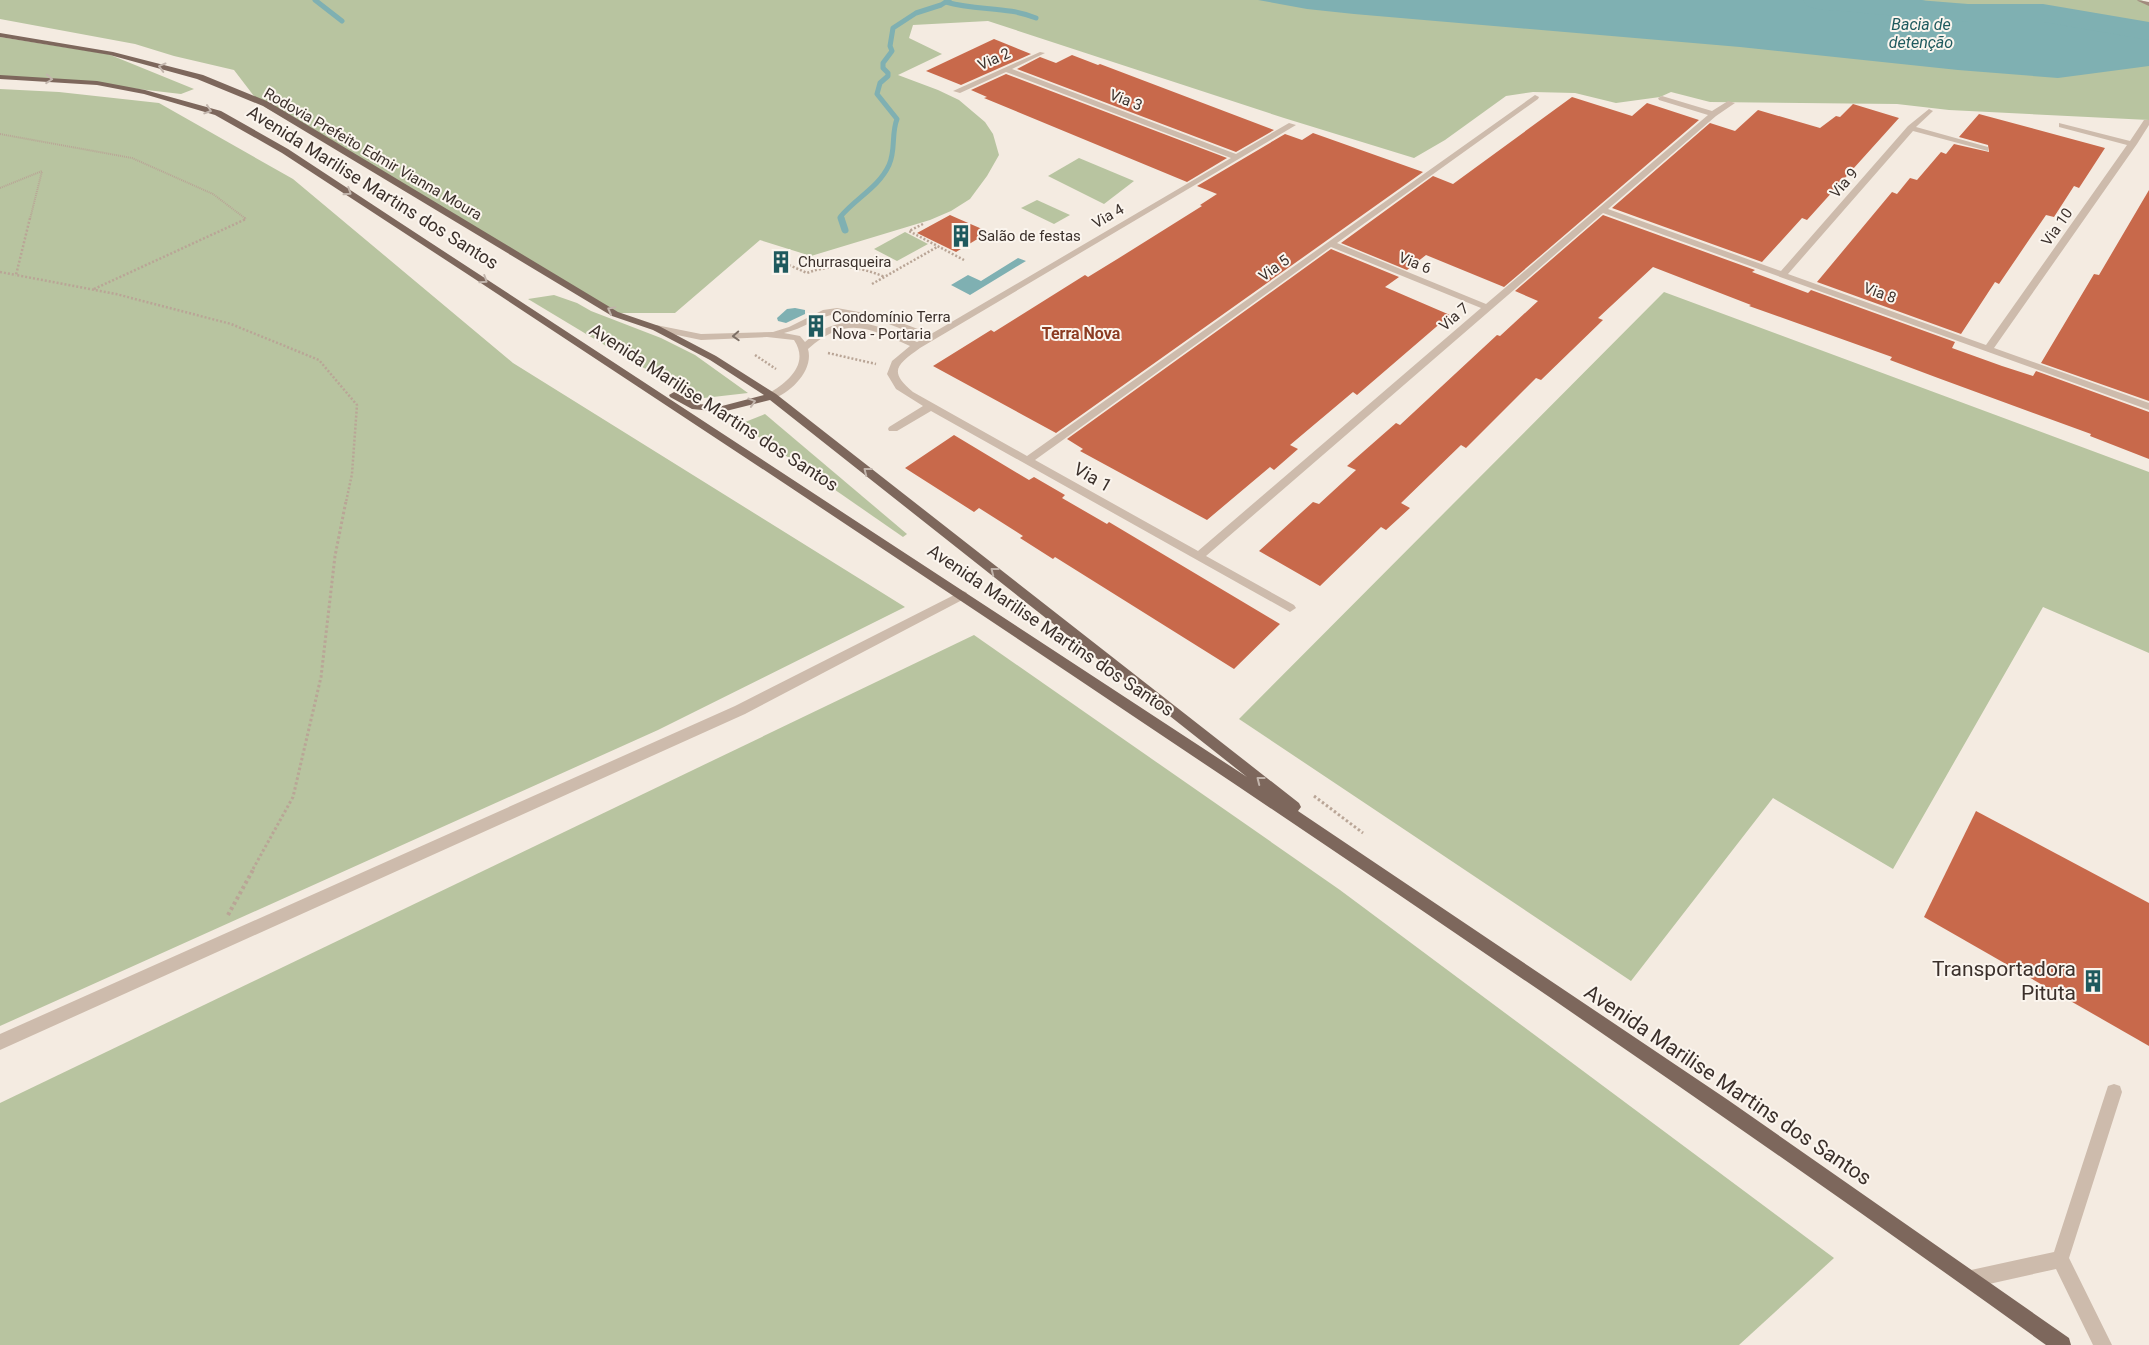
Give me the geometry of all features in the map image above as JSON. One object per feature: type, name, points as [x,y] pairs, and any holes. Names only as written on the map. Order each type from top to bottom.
[{"type":"main road","points":[[2140,0],[2149,4]]},
{"type":"main road","name":"Rodovia Prefeito Edmir Vianna Moura","points":[[0,35],[111,53],[200,77],[266,104],[616,314],[656,328]]},
{"type":"main road","name":"Avenida Marilise Martins dos Santos","points":[[0,76],[97,83],[145,92],[218,113],[285,151],[625,371],[1367,864],[1913,1237],[2062,1345]]},
{"type":"main road","name":"Avenida Marilise Martins dos Santos","points":[[656,328],[713,358],[772,396],[1367,864]]},
{"type":"main road","points":[[625,371],[696,406],[709,409],[731,407],[772,396]]},
{"type":"street","name":"Via 2","points":[[957,90],[1042,53]]},
{"type":"street","name":"Via 3","points":[[1005,69],[1236,157]]},
{"type":"street","name":"Via 5","points":[[1029,460],[1535,97]]},
{"type":"street","points":[[1662,98],[1713,114]]},
{"type":"street","name":"Via 7","points":[[1199,556],[1601,209],[1713,114],[1731,103]]},
{"type":"street","name":"Via 9","points":[[1783,274],[1928,111]]},
{"type":"street","name":"Via 10","points":[[1989,348],[2147,122]]},
{"type":"street","name":"Via 4","points":[[893,368],[903,356],[917,346],[1292,125]]},
{"type":"street","points":[[2062,125],[2132,144]]},
{"type":"street","points":[[1911,128],[1985,149]]},
{"type":"street","name":"Via 8","points":[[1601,209],[2149,407]]},
{"type":"street","name":"Via 6","points":[[1331,244],[1488,308]]},
{"type":"street","points":[[767,334],[792,330],[825,312],[836,311],[883,319],[932,337]]},
{"type":"street","points":[[772,396],[794,380],[805,365],[804,348],[816,336],[832,327],[851,324],[874,328],[917,346]]},
{"type":"street","name":"Avenida Marilise Martins dos Santos","points":[[656,328],[700,337],[786,335],[797,338],[804,348]]},
{"type":"street","name":"Via 1","points":[[893,368],[891,378],[894,382],[932,406],[1290,608]]},
{"type":"street","points":[[893,429],[932,406]]},
{"type":"street","points":[[0,1042],[740,710],[962,595]]},
{"type":"street","points":[[2103,1345],[2060,1258],[2114,1092]]},
{"type":"street","points":[[1971,1279],[1991,1276],[2060,1258]]},
{"type":"path","points":[[0,134],[132,158],[213,194],[246,219],[94,289]]},
{"type":"path","points":[[0,188],[42,172],[16,275]]},
{"type":"path","points":[[924,224],[909,231],[964,260]]},
{"type":"path","points":[[872,284],[937,246]]},
{"type":"path","points":[[789,265],[807,273],[838,265],[864,268],[886,277]]},
{"type":"path","points":[[0,272],[94,289],[231,324],[319,360],[357,405],[352,474],[335,556],[321,677],[293,798],[209,949]]},
{"type":"path","points":[[826,352],[893,368]]},
{"type":"green space","points":[[0,0],[2141,0],[2149,3],[2149,120],[1949,110],[1897,104],[1710,102],[1671,92],[1660,97],[1616,103],[1575,93],[1533,92],[1506,96],[1445,140],[1414,158],[1284,118],[988,21],[913,25],[909,38],[942,54],[898,75],[959,100],[985,122],[993,134],[999,155],[987,176],[970,199],[951,211],[930,220],[811,256],[760,240],[675,313],[617,313],[260,104],[234,70],[174,56],[135,44],[0,19]]},
{"type":"green space","points":[[0,37],[108,54],[194,89],[181,94],[95,84],[0,78]]},
{"type":"green space","points":[[0,89],[59,92],[159,103],[293,179],[513,363],[905,607],[658,730],[0,1026]]},
{"type":"green space","points":[[1079,158],[1134,181],[1104,204],[1048,176]]},
{"type":"green space","points":[[1037,200],[1070,215],[1054,224],[1021,208]]},
{"type":"green space","points":[[905,232],[928,244],[897,261],[874,249]]},
{"type":"green space","points":[[1664,292],[2149,472],[2149,653],[2043,607],[1893,869],[1773,798],[1631,981],[1239,719]]},
{"type":"green space","points":[[554,295],[661,338],[695,355],[748,393],[704,398],[636,364],[528,299]]},
{"type":"green space","points":[[765,414],[907,534],[903,537],[740,424]]},
{"type":"green space","points":[[974,635],[1340,890],[1834,1258],[1739,1345],[0,1345],[0,1103]]},
{"type":"water","name":"Bacia de detenção","points":[[1258,0],[1922,0],[1936,4],[2061,15],[2149,31],[2149,66],[2058,78],[1958,70],[1740,47],[1354,14],[1307,9]]},
{"type":"water","points":[[1018,258],[1026,261],[970,295],[951,285],[968,275],[981,281]]},
{"type":"water","points":[[787,309],[805,310],[805,314],[786,323],[778,321],[777,318]]},
{"type":"building","points":[[994,39],[1031,54],[961,85],[926,71]]},
{"type":"building","points":[[1072,55],[1274,130],[1236,152],[1017,69],[1040,57],[1056,63]]},
{"type":"building","points":[[1006,74],[1227,158],[1187,182],[984,98],[987,97],[971,90]]},
{"type":"building","points":[[1572,97],[1632,116],[1647,103],[1699,120],[1504,287],[1426,255],[1407,270],[1341,243],[1433,176],[1453,184]]},
{"type":"building","points":[[1853,104],[1899,118],[1807,220],[1802,218],[1762,262],[1612,208],[1710,123],[1735,131],[1758,110],[1820,128],[1836,116],[1840,117]]},
{"type":"building","points":[[1979,114],[2105,148],[2079,188],[2074,186],[2054,217],[2046,215],[1999,284],[1995,282],[1961,334],[1817,282],[1892,192],[1897,194],[1910,178],[1917,180],[1941,152],[1946,154],[1954,144],[1989,152],[1988,145],[1959,137]]},
{"type":"building","points":[[1313,133],[1423,172],[1056,433],[933,366],[991,330],[994,332],[1085,275],[1088,277],[1202,206],[1200,205],[1217,194],[1197,186],[1285,134],[1302,140]]},
{"type":"building","points":[[2149,190],[2149,401],[2041,363],[2094,274],[2099,275]]},
{"type":"building","name":"Salão de festas","points":[[950,215],[989,232],[956,252],[917,233]]},
{"type":"building","points":[[1603,215],[1755,270],[1752,272],[1808,293],[1811,290],[1955,342],[1952,348],[2033,376],[2036,371],[2149,412],[2149,459],[2090,436],[2091,434],[1890,360],[1892,357],[1749,306],[1751,305],[1653,267],[1598,318],[1603,320],[1541,380],[1536,378],[1466,448],[1461,445],[1401,503],[1410,508],[1386,530],[1381,527],[1320,586],[1259,551],[1313,502],[1319,504],[1356,470],[1347,466],[1396,423],[1400,425],[1497,335],[1500,336],[1538,301],[1515,291]]},
{"type":"building","points":[[1331,249],[1399,277],[1385,287],[1450,315],[1357,395],[1353,392],[1290,445],[1298,449],[1274,470],[1270,467],[1207,520],[1080,451],[1083,449],[1067,439]]},
{"type":"building","points":[[954,435],[1029,480],[1034,477],[1065,495],[1062,498],[1107,524],[1109,522],[1280,624],[1234,669],[1055,557],[1053,559],[1020,538],[1023,536],[979,508],[974,512],[905,468]]},
{"type":"building","name":"Transportadora Pituta","points":[[1976,811],[2149,903],[2149,1046],[1924,917]]},
{"type":"waterway","points":[[315,0],[342,21]]},
{"type":"waterway","points":[[842,219],[841,216],[885,173],[891,159],[897,119],[877,94],[880,83],[888,76],[888,73],[883,68],[883,63],[892,51],[890,46],[893,28],[916,13],[941,5],[949,0]]},
{"type":"waterway","points":[[1817,0],[1968,13],[2043,13],[2149,31]]},
{"type":"waterway","points":[[946,2],[969,7],[1003,10],[1036,18]]},
{"type":"waterway","points":[[841,218],[845,230]]},
{"type":"place","name":"Salão de festas","points":[[961,236]]},
{"type":"place","name":"Churrasqueira","points":[[781,262]]},
{"type":"place","name":"Condomínio Terra Nova - Portaria","points":[[816,326]]},
{"type":"place","name":"Transportadora Pituta","points":[[2093,981]]},
{"type":"district","name":"Terra Nova","points":[[1081,333]]}]
